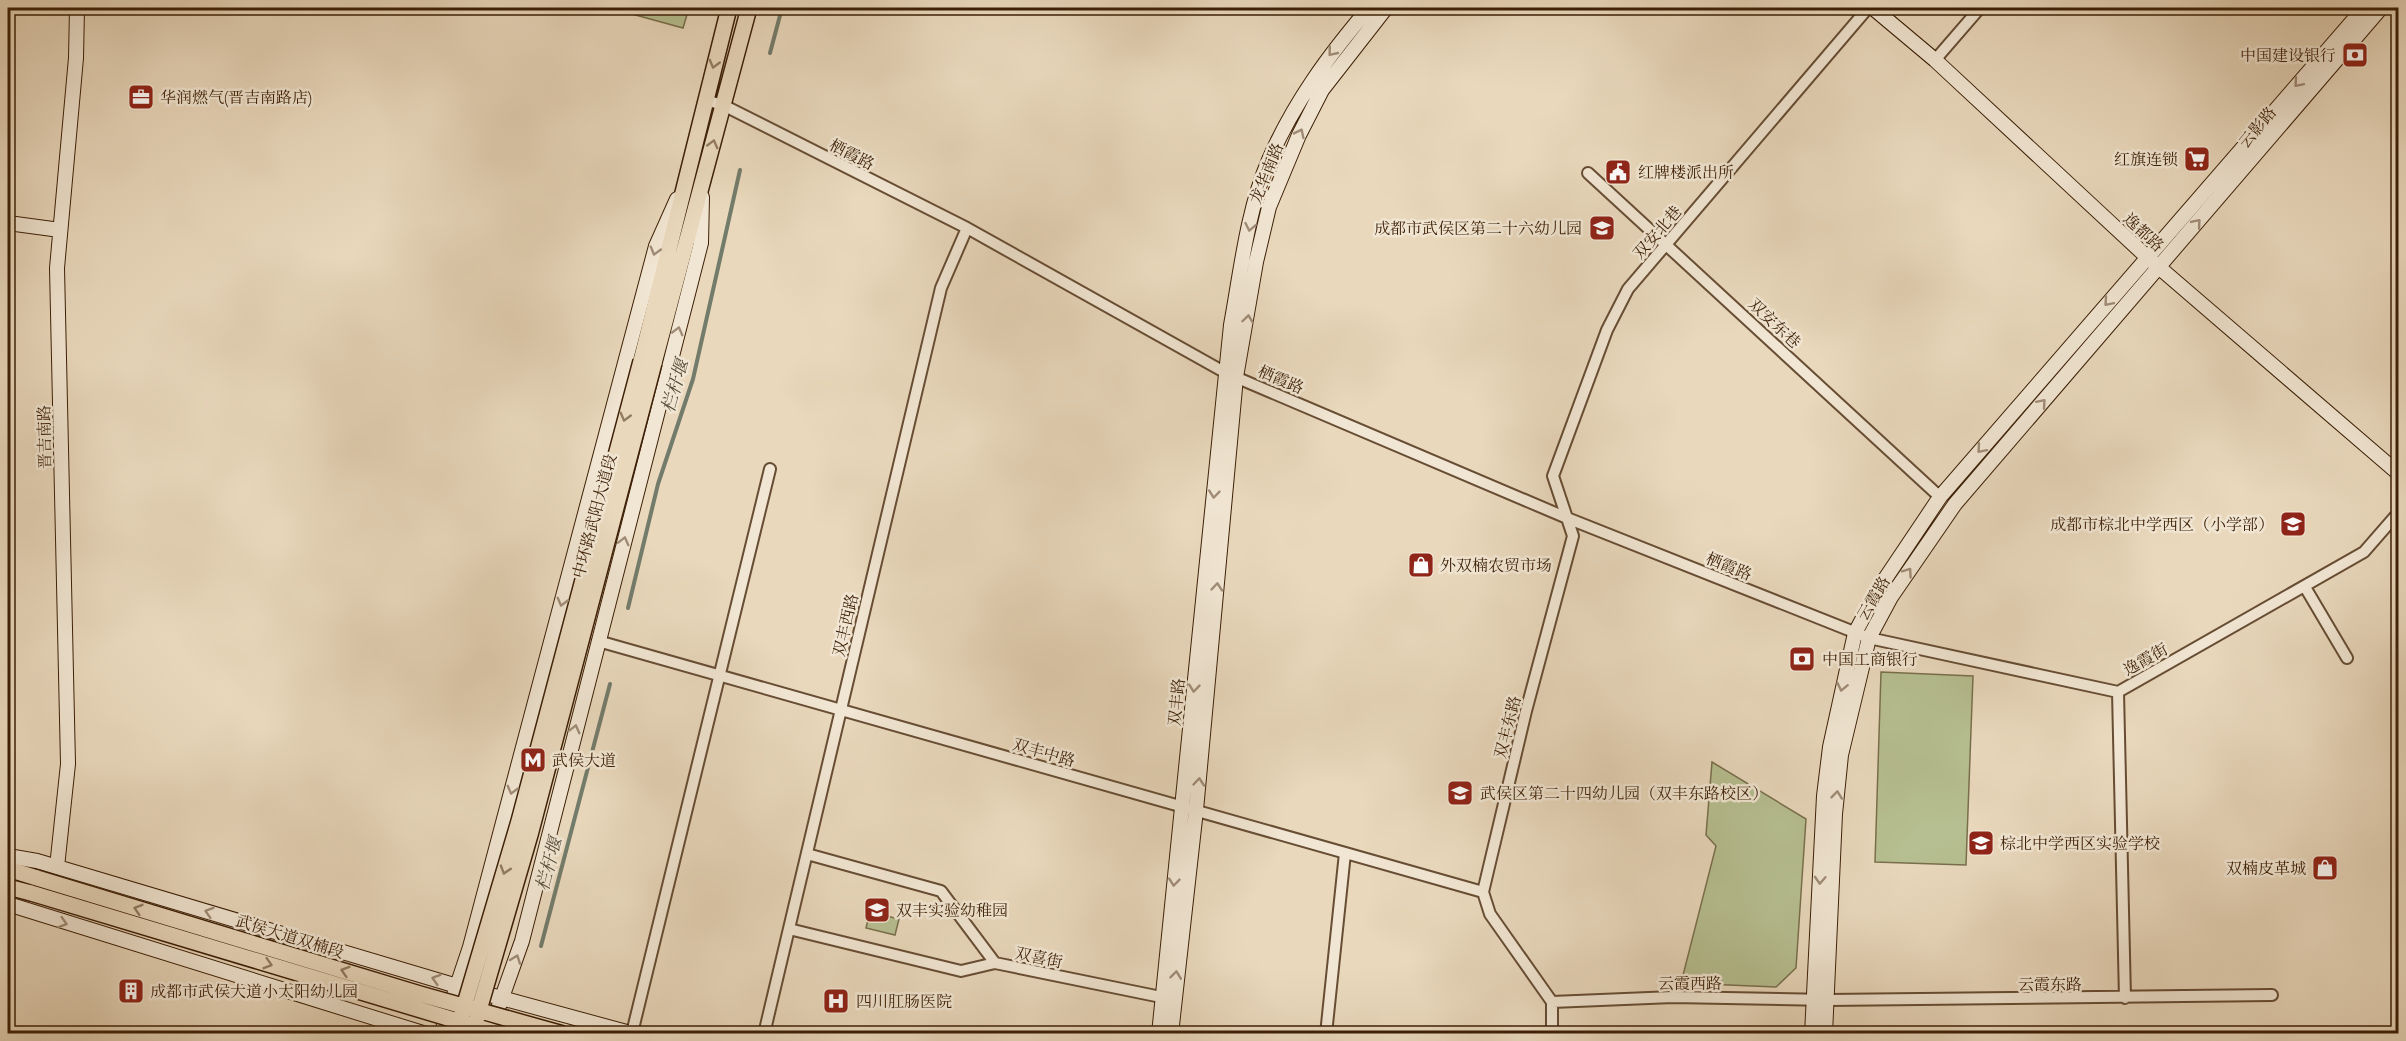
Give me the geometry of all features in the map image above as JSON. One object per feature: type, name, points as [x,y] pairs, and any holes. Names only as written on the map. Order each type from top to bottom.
[{"type":"main road","name":"中环路武阳大道段","points":[[472,1034],[530,835],[647,362],[686,178],[729,8]]},
{"type":"main road","name":"中环路武阳大道段","points":[[456,1034],[519,821],[647,362],[702,186],[749,8]]},
{"type":"main road","name":"武侯大道双楠段","points":[[8,869],[420,994],[563,1034]]},
{"type":"main road","name":"武侯大道双楠段","points":[[8,887],[501,1034]]},
{"type":"street","name":"晋吉南路","points":[[57,867],[68,764],[57,268],[76,58],[77,8]]},
{"type":"street","name":"龙华南路","points":[[1231,375],[1231,325],[1253,212],[1268,161],[1309,83],[1370,8]]},
{"type":"street","name":"龙华南路","points":[[1231,375],[1269,207],[1299,135],[1322,90],[1386,8]]},
{"type":"street","name":"逸都路","points":[[1870,8],[1935,60],[2146,257],[2398,473]]},
{"type":"street","name":"双安北巷","points":[[1567,518],[1553,476],[1618,305],[1628,289],[1870,8]]},
{"type":"street","points":[[1935,60],[1980,8]]},
{"type":"street","points":[[1812,1034],[1821,1000],[1824,796],[1830,747],[1855,633],[1879,588],[1940,497],[2364,8]]},
{"type":"street","name":"云影路","points":[[2159,268],[2381,8]]},
{"type":"street","name":"栖霞路","points":[[705,100],[723,105],[967,228],[1231,375],[1567,518],[1869,638]]},
{"type":"street","name":"双安东巷","points":[[1588,173],[1940,497]]},
{"type":"street","points":[[441,1034],[473,936],[656,246],[686,178]]},
{"type":"street","points":[[489,1034],[522,941],[701,243],[702,186]]},
{"type":"street","points":[[8,224],[60,230]]},
{"type":"street","name":"双丰西路","points":[[764,1034],[941,288],[967,228]]},
{"type":"street","name":"云霞路","points":[[1826,1034],[1821,1000],[1841,755],[1869,638],[1891,597],[1955,504],[2159,268]]},
{"type":"street","name":"双丰路","points":[[1159,1034],[1161,997],[1231,375]]},
{"type":"street","name":"双丰路","points":[[1171,1034],[1196,810],[1231,375]]},
{"type":"street","points":[[8,856],[57,867],[501,999],[633,1033],[770,469]]},
{"type":"street","name":"逸霞街","points":[[1869,638],[2118,692],[2364,552],[2398,513]]},
{"type":"street","name":"双丰东路","points":[[1483,892],[1526,711],[1573,536],[1567,518]]},
{"type":"street","points":[[2305,587],[2347,658]]},
{"type":"street","name":"双丰中路","points":[[598,641],[1483,892]]},
{"type":"street","points":[[2118,692],[2126,998]]},
{"type":"street","points":[[1326,1034],[1345,853]]},
{"type":"street","name":"双喜街","points":[[807,854],[941,891],[995,963],[1161,997]]},
{"type":"street","points":[[1483,892],[1490,914],[1552,1002],[1552,1034]]},
{"type":"street","points":[[8,904],[29,913],[426,1034]]},
{"type":"street","points":[[789,928],[961,971],[995,963]]},
{"type":"street","name":"云霞东路","points":[[1821,1000],[2272,995]]},
{"type":"street","name":"云霞西路","points":[[1552,1002],[1673,996],[1821,1000]]},
{"type":"green space","points":[[610,8],[689,8],[683,28]]},
{"type":"green space","points":[[1881,672],[1973,676],[1966,865],[1875,862]]},
{"type":"green space","points":[[1712,762],[1806,819],[1796,968],[1776,987],[1681,983],[1716,846],[1706,835]]},
{"type":"green space","points":[[870,912],[899,919],[895,935],[866,928]]},
{"type":"waterway","name":"栏杆堰","points":[[770,53],[782,8]]},
{"type":"waterway","name":"栏杆堰","points":[[628,608],[658,484],[693,379],[740,170]]},
{"type":"waterway","name":"栏杆堰","points":[[541,946],[610,684]]},
{"type":"place","name":"中国建设银行","points":[[2355,55]]},
{"type":"place","name":"华润燃气(晋吉南路店)","points":[[141,97]]},
{"type":"place","name":"红旗连锁","points":[[2197,159]]},
{"type":"place","name":"红牌楼派出所","points":[[1618,172]]},
{"type":"place","name":"成都市武侯区第二十六幼儿园","points":[[1602,228]]},
{"type":"place","name":"成都市棕北中学西区（小学部）","points":[[2293,524]]},
{"type":"place","name":"外双楠农贸市场","points":[[1421,565]]},
{"type":"place","name":"中国工商银行","points":[[1802,659]]},
{"type":"place","name":"武侯大道","points":[[533,760]]},
{"type":"place","name":"武侯区第二十四幼儿园（双丰东路校区）","points":[[1460,793]]},
{"type":"place","name":"棕北中学西区实验学校","points":[[1981,843]]},
{"type":"place","name":"双楠皮革城","points":[[2325,868]]},
{"type":"place","name":"双丰实验幼稚园","points":[[877,910]]},
{"type":"place","name":"成都市武侯大道小太阳幼儿园","points":[[131,991]]},
{"type":"place","name":"四川肛肠医院","points":[[836,1001]]}]
